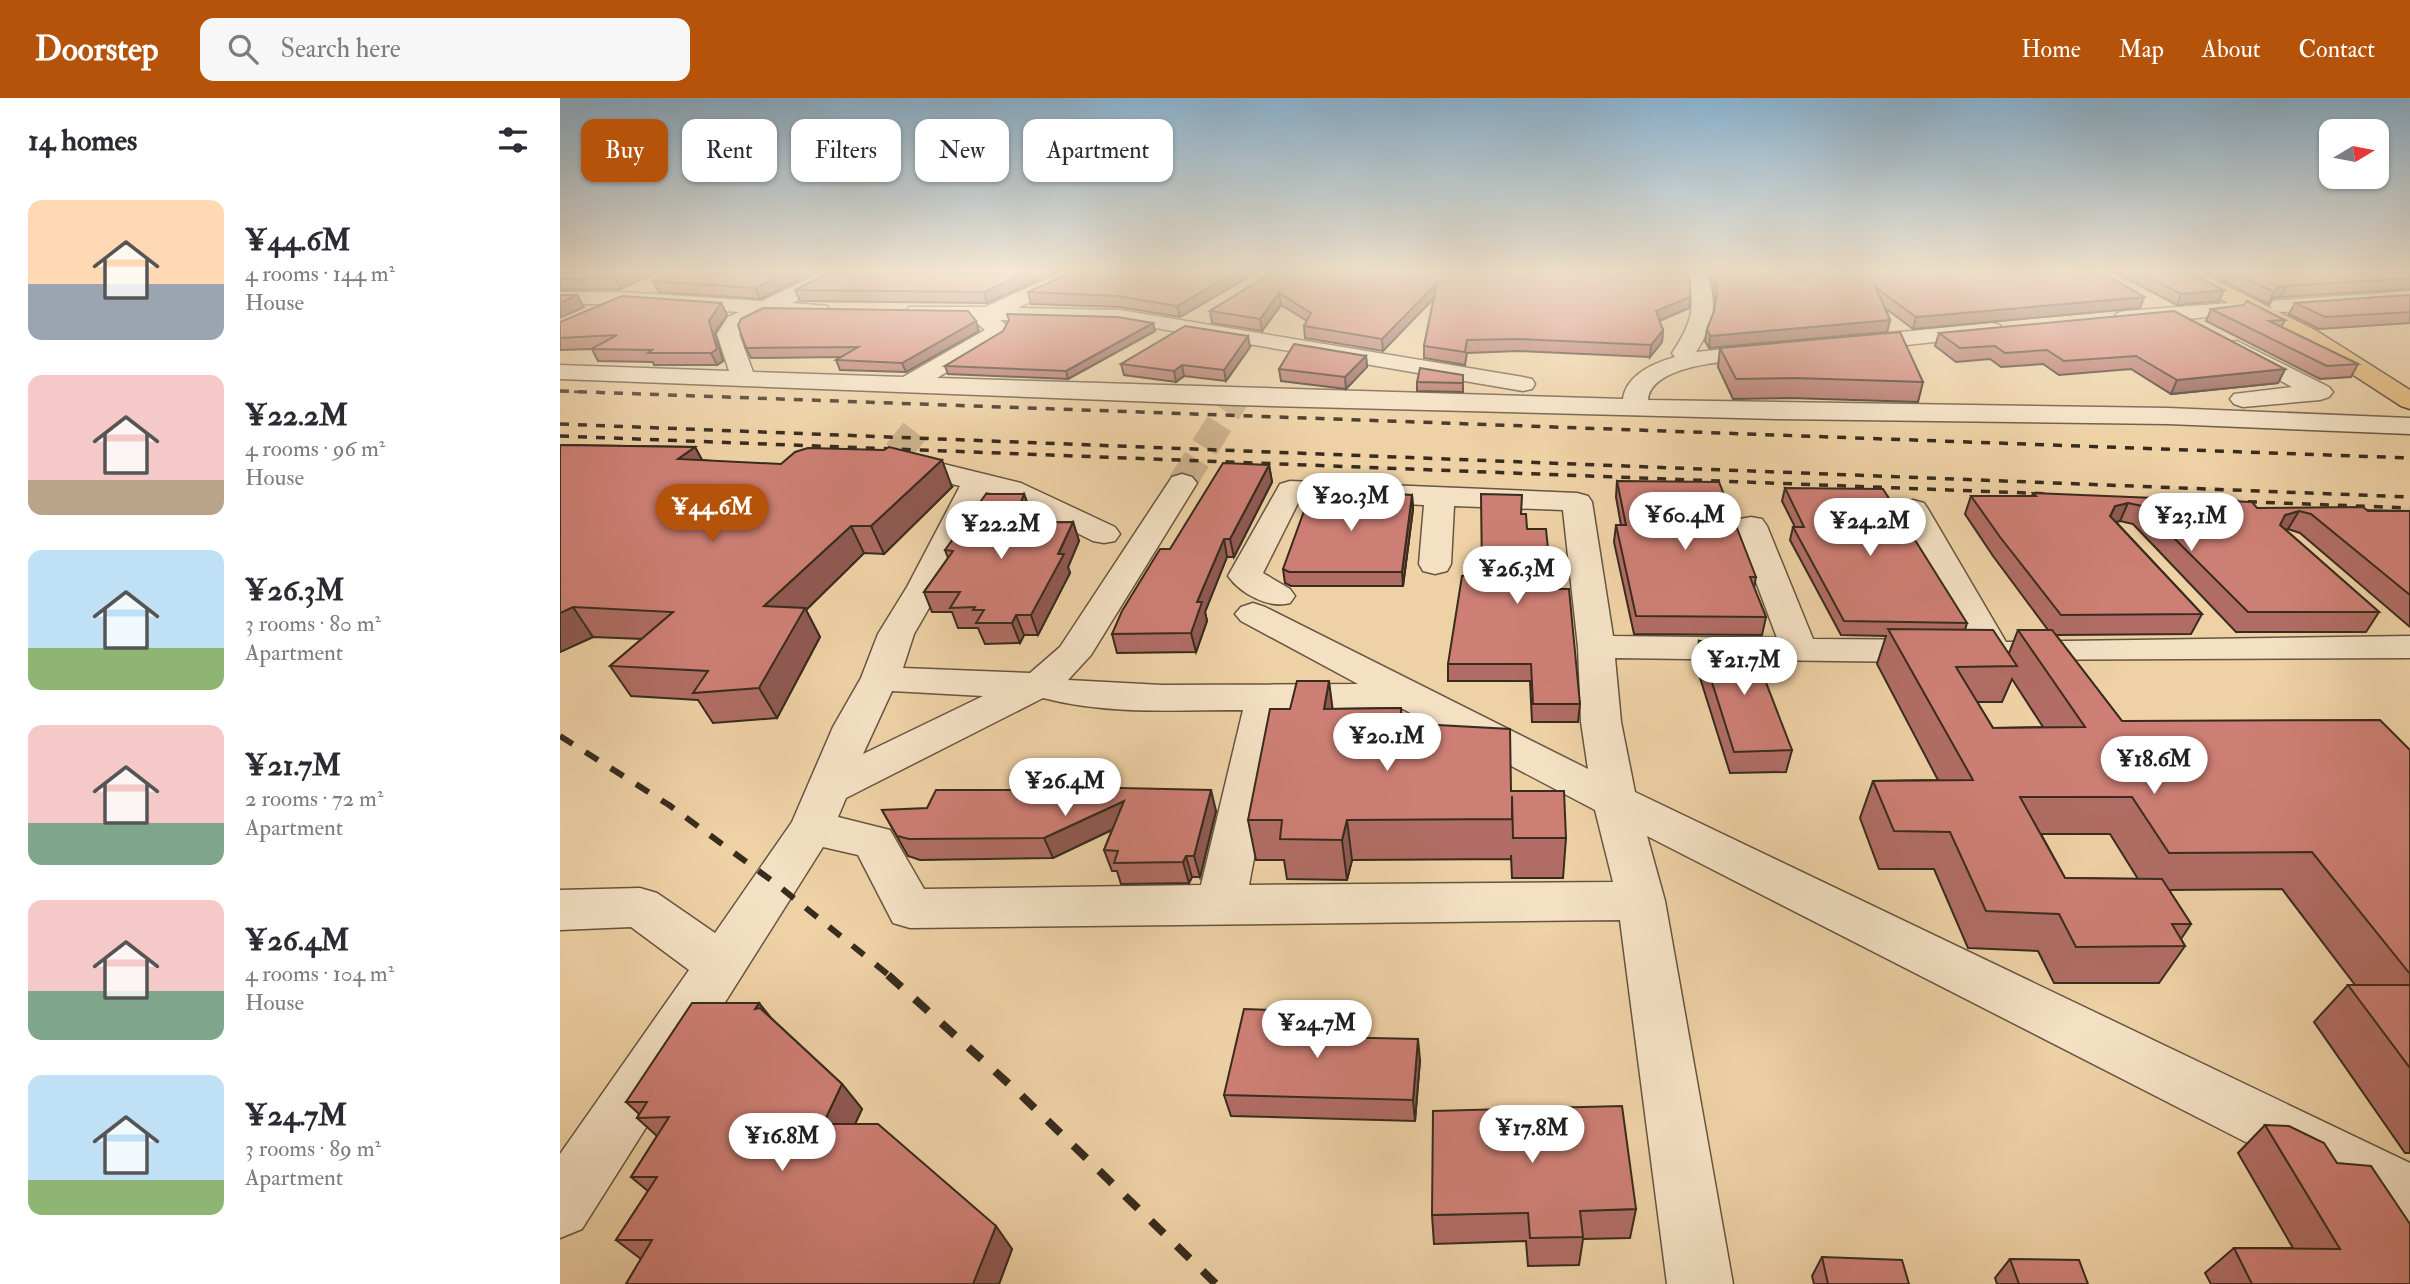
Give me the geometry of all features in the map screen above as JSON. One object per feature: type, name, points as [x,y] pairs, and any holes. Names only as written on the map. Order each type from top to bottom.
[{"type":"highway","points":[[2292,327],[2410,401]]},
{"type":"street","points":[[732,327],[728,334],[743,378]]},
{"type":"street","points":[[907,384],[965,353],[996,332],[998,327]]},
{"type":"street","points":[[1153,346],[1186,327]]},
{"type":"street","points":[[1189,327],[1609,399],[1635,408]]},
{"type":"street","points":[[1688,360],[1684,353],[1700,327]]},
{"type":"street","points":[[2168,416],[2184,405],[2320,392],[2198,327]]},
{"type":"street","points":[[1829,346],[2020,328]]},
{"type":"street","points":[[1635,408],[1637,391],[1656,373],[1671,365],[1688,360],[1788,350]]},
{"type":"street","points":[[1074,390],[1108,371]]},
{"type":"street","points":[[560,372],[1236,398],[1635,408],[2168,416],[2410,426]]},
{"type":"street","points":[[897,453],[900,462],[1011,489],[1104,534]]},
{"type":"street","points":[[560,1207],[821,808],[853,727],[880,678],[896,634],[924,587],[977,481]]},
{"type":"street","points":[[821,808],[1039,685],[1073,656],[1182,483]]},
{"type":"street","points":[[1700,1284],[1641,901],[1615,801],[1601,722],[1596,647],[1577,502],[1290,490],[1245,576],[1266,605],[1410,696],[1615,801],[2410,1195]]},
{"type":"street","points":[[1435,564],[1440,497]]},
{"type":"street","points":[[1913,509],[1994,652]]},
{"type":"street","points":[[1751,526],[1800,651]]},
{"type":"street","points":[[2200,619],[2227,648]]},
{"type":"street","points":[[2378,621],[2409,647]]},
{"type":"street","points":[[1596,647],[1994,652],[2409,647]]},
{"type":"street","points":[[880,678],[961,684],[1039,685],[1075,694],[1162,698],[1410,696]]},
{"type":"street","points":[[1221,904],[1265,698]]},
{"type":"street","points":[[821,808],[874,842],[910,909],[1641,901]]},
{"type":"street","points":[[560,910],[640,906],[720,965]]},
{"type":"building","points":[[560,327],[711,327],[717,349],[711,353],[648,353],[652,350],[591,349],[617,335],[560,338]]},
{"type":"building","points":[[739,327],[965,327],[902,363],[836,360],[858,347],[746,348]]},
{"type":"building","points":[[1005,327],[1145,327],[1066,371],[945,366]]},
{"type":"building","points":[[1183,327],[1248,336],[1224,370],[1182,365],[1174,371],[1121,364]]},
{"type":"building","points":[[1312,327],[1393,327],[1382,339]]},
{"type":"building","points":[[1428,327],[1662,327],[1663,330],[1651,345],[1518,339],[1467,340],[1465,352],[1424,346]]},
{"type":"building","points":[[1708,327],[1807,327],[1710,336]]},
{"type":"building","points":[[1999,327],[2205,327],[2285,369],[2177,380],[2136,356],[2064,361],[2047,350],[2005,353],[1995,346],[1960,348],[1939,333]]},
{"type":"building","points":[[2248,327],[2282,327],[2358,364],[2327,366]]},
{"type":"building","points":[[1900,332],[1923,382],[1736,379],[1720,348]]},
{"type":"building","points":[[1294,344],[1366,356],[1345,377],[1279,369]]},
{"type":"building","points":[[1420,368],[1463,375],[1463,383],[1417,382]]},
{"type":"building","points":[[560,445],[695,447],[678,459],[781,464],[795,452],[808,448],[884,450],[889,447],[942,460],[871,526],[851,526],[764,606],[805,608],[759,688],[693,693],[708,671],[610,666],[673,612],[573,607],[560,613]]},
{"type":"building","points":[[1223,463],[1269,465],[1230,539],[1224,539],[1197,602],[1202,602],[1191,633],[1112,634],[1122,611],[1160,549],[1170,549]]},
{"type":"building","points":[[1617,481],[1719,482],[1756,577],[1750,577],[1766,617],[1636,616],[1616,525],[1626,525]]},
{"type":"building","points":[[1785,488],[1883,489],[1967,623],[1844,621],[1793,527],[1804,527]]},
{"type":"building","points":[[1312,489],[1412,495],[1402,572],[1289,572],[1283,569]]},
{"type":"building","points":[[2033,493],[2252,502],[2257,508],[2363,507],[2368,511],[2410,511],[2410,595],[2311,514],[2299,511],[2285,515],[2280,525],[2379,612],[2248,612],[2142,506],[2128,503],[2115,506],[2110,516],[2202,614],[2061,615],[1971,496],[2036,496]]},
{"type":"building","points":[[986,494],[1024,494],[1013,523],[1073,522],[1058,554],[1064,554],[1031,615],[1016,615],[1012,623],[976,623],[984,610],[973,610],[975,607],[950,608],[960,592],[924,592],[953,551],[945,550]]},
{"type":"building","points":[[1481,494],[1522,495],[1521,514],[1526,514],[1527,529],[1546,529],[1552,589],[1569,589],[1580,704],[1533,704],[1531,664],[1448,664],[1462,576],[1482,575]]},
{"type":"building","points":[[1888,629],[1993,630],[2017,666],[1956,667],[1993,728],[2085,727],[2018,630],[2052,630],[2122,721],[2380,720],[2410,750],[2410,974],[2312,852],[2169,853],[2132,797],[2020,797],[2065,878],[2162,879],[2191,924],[2172,924],[2185,946],[2076,947],[2059,914],[1986,911],[1950,832],[1894,831],[1873,781],[1973,780]]},
{"type":"building","points":[[1699,641],[1750,641],[1792,750],[1734,752]]},
{"type":"building","points":[[1297,681],[1329,681],[1324,709],[1401,708],[1401,723],[1510,729],[1511,791],[1564,791],[1566,838],[1513,838],[1512,796],[1512,819],[1347,820],[1342,840],[1280,839],[1282,820],[1248,820],[1270,709],[1290,709]]},
{"type":"building","points":[[1074,787],[1211,790],[1194,856],[1186,856],[1183,862],[1114,863],[1118,851],[1104,850],[1124,801],[1044,838],[909,839],[897,836],[882,810],[927,808],[936,790],[1073,790]]},
{"type":"building","points":[[2348,985],[2410,985],[2410,1068]]},
{"type":"building","points":[[692,1003],[759,1003],[755,1009],[760,1008],[842,1084],[823,1124],[878,1124],[996,1226],[973,1284],[626,1284],[652,1240],[616,1240],[657,1177],[631,1177],[669,1117],[637,1118],[647,1102],[626,1102]]},
{"type":"building","points":[[1244,1009],[1330,1012],[1326,1037],[1418,1039],[1413,1100],[1224,1095]]},
{"type":"building","points":[[1622,1106],[1636,1209],[1580,1211],[1583,1237],[1530,1238],[1528,1213],[1432,1215],[1433,1111]]},
{"type":"building","points":[[2265,1125],[2289,1126],[2324,1143],[2337,1163],[2371,1166],[2410,1224],[2410,1284],[2252,1284],[2234,1248],[2340,1249]]},
{"type":"building","points":[[1822,1257],[1902,1260],[1909,1284],[1828,1284]]},
{"type":"building","points":[[2010,1259],[2079,1260],[2088,1284],[2019,1284]]},
{"type":"tunnel","points":[[1182,483],[1235,399]]},
{"type":"tunnel","points":[[897,453],[917,428]]},
{"type":"railway","points":[[581,392],[560,391],[2410,458]]},
{"type":"railway","points":[[560,424],[2410,497]]},
{"type":"railway","points":[[560,436],[2053,494]]},
{"type":"railway","points":[[2176,499],[2410,508]]},
{"type":"railway","points":[[560,736],[669,805],[775,883],[890,976]]},
{"type":"railway","points":[[888,975],[1019,1093],[1216,1284]]}]
